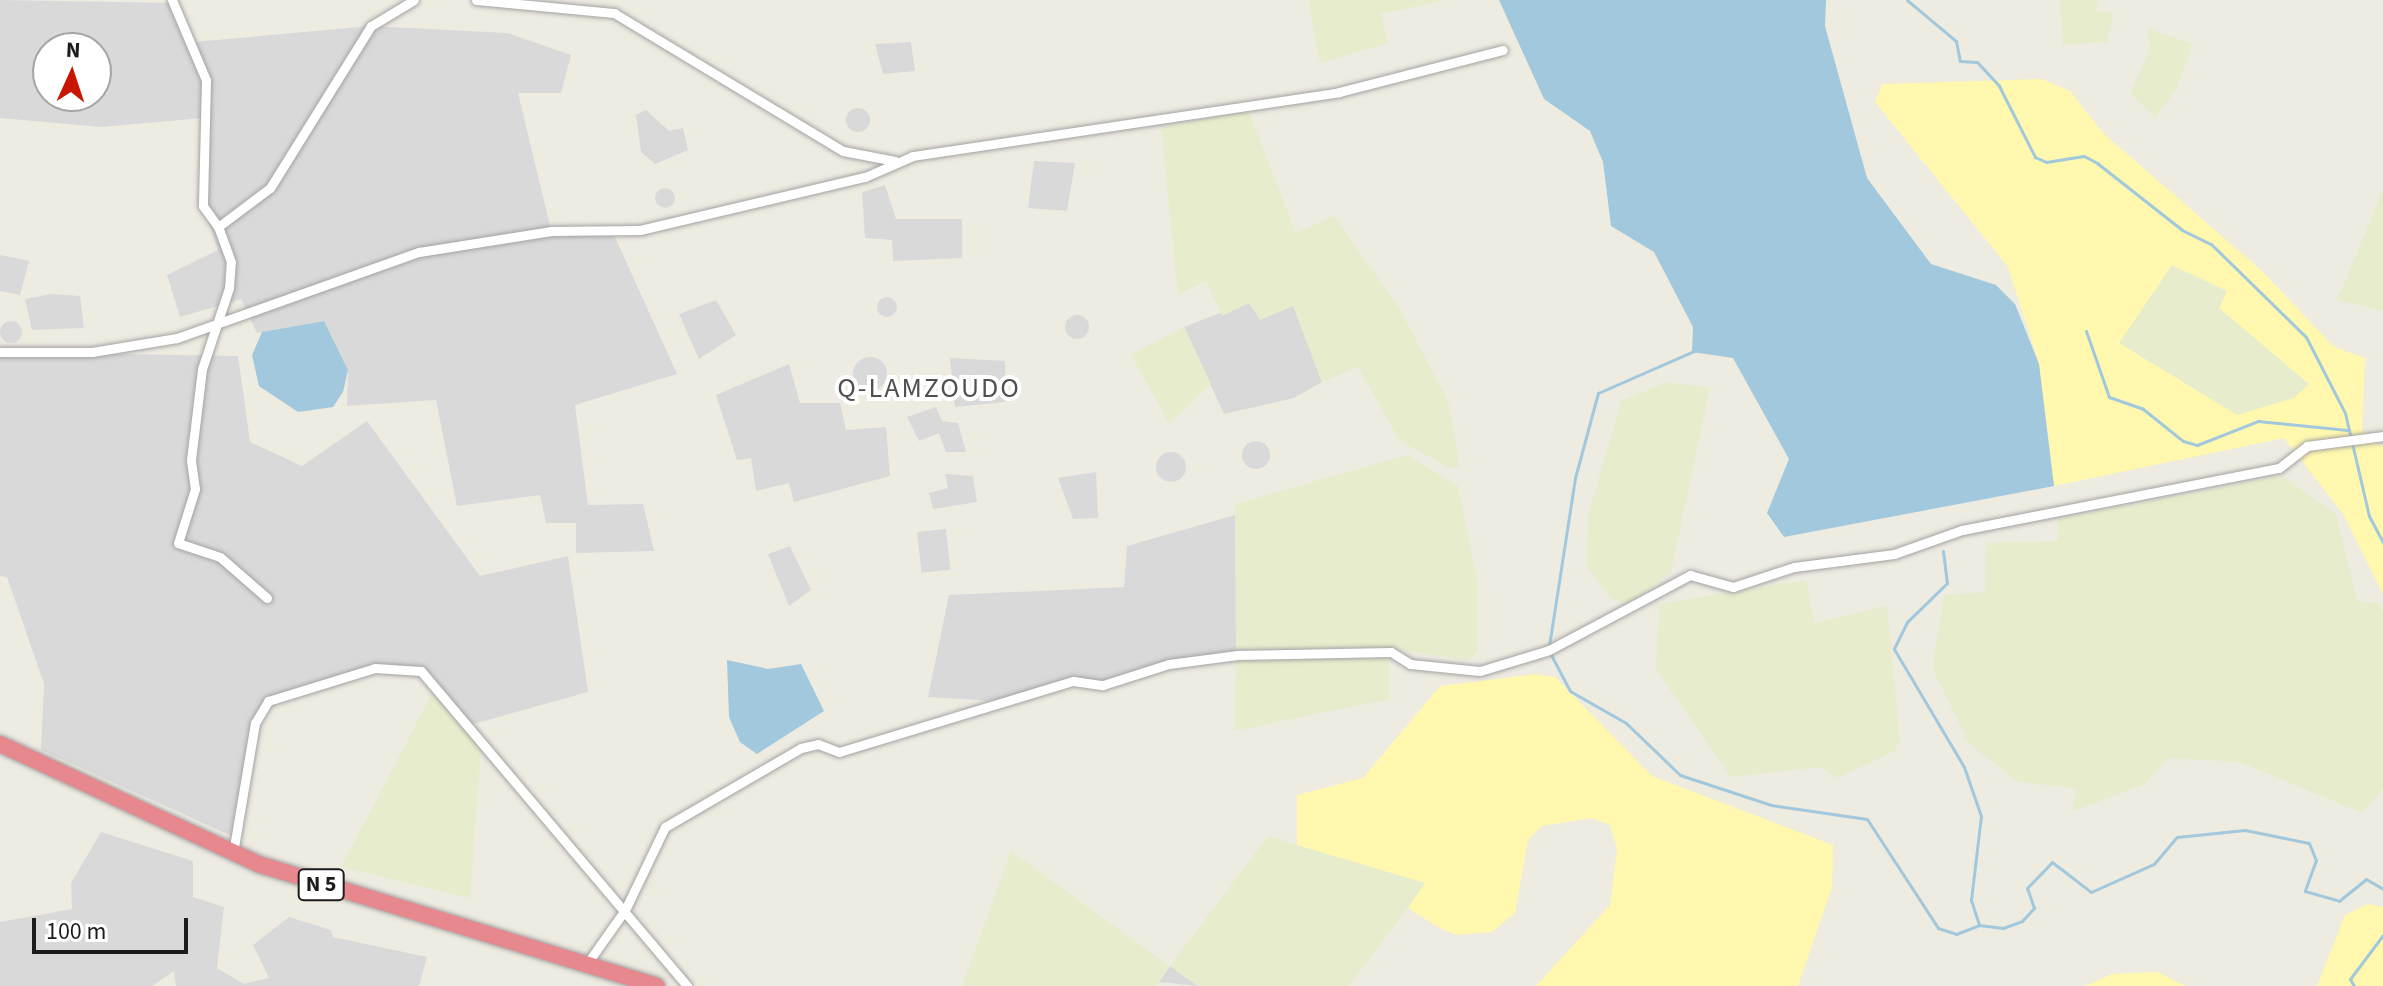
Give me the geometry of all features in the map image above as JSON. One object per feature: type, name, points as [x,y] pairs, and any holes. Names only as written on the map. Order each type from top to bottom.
[{"type":"highway","name":"N 5","points":[[0,744],[233,853],[657,986]]},
{"type":"street","points":[[172,0],[206,80],[203,206],[218,227],[231,262],[220,319],[202,369],[195,489],[178,543],[220,557],[267,598]]},
{"type":"street","points":[[218,227],[270,188],[371,26],[414,0]]},
{"type":"street","points":[[476,0],[602,8],[843,151],[895,161]]},
{"type":"street","points":[[0,352],[92,352],[177,338],[220,319],[419,252],[551,231],[657,227],[865,177],[895,161],[1339,92],[1503,50]]},
{"type":"street","points":[[586,965],[625,910],[665,827],[801,748],[818,744],[839,752],[1073,681],[1103,685],[1169,664],[1237,655],[1391,652],[1410,664],[1480,671],[1549,650],[1690,575],[1733,587],[1794,567],[1894,554],[1962,530],[2279,468],[2307,446],[2383,436]]},
{"type":"street","points":[[233,853],[255,723],[268,701],[332,676],[404,666],[421,671],[451,697],[687,986]]},
{"type":"shaded area","points":[[0,0],[175,3],[194,42],[371,26],[507,33],[571,55],[561,93],[518,93],[551,230],[610,226],[677,374],[575,405],[588,505],[643,504],[654,551],[576,553],[576,523],[546,523],[540,495],[457,506],[436,400],[347,406],[348,370],[324,321],[257,333],[241,299],[180,317],[167,275],[218,250],[203,206],[204,118],[101,127],[0,118]]},
{"type":"shaded area","points":[[911,42],[915,71],[883,74],[875,44]]},
{"type":"shaded area","points":[[858,108],[866,112],[870,120],[866,128],[858,132],[850,128],[846,120],[850,112]]},
{"type":"shaded area","points":[[646,110],[669,131],[683,128],[688,150],[655,164],[641,152],[636,115]]},
{"type":"shaded area","points":[[1034,161],[1075,163],[1067,211],[1028,208]]},
{"type":"shaded area","points":[[885,185],[896,219],[962,219],[962,258],[893,261],[892,240],[865,238],[862,192]]},
{"type":"shaded area","points":[[661,188],[669,188],[675,198],[669,208],[661,208],[655,202],[655,194]]},
{"type":"shaded area","points":[[0,255],[29,261],[20,295],[0,291]]},
{"type":"shaded area","points":[[51,294],[80,296],[84,328],[32,330],[25,299]]},
{"type":"shaded area","points":[[887,297],[894,300],[897,307],[894,314],[887,317],[880,314],[877,307],[880,300]]},
{"type":"shaded area","points":[[716,300],[736,335],[699,359],[679,314]]},
{"type":"shaded area","points":[[1249,302],[1293,306],[1322,382],[1294,398],[1224,414],[1184,327]]},
{"type":"shaded area","points":[[1077,315],[1085,319],[1089,327],[1085,335],[1077,339],[1069,335],[1065,327],[1069,319]]},
{"type":"shaded area","points":[[7,321],[15,321],[22,332],[15,343],[7,343],[0,336],[0,328]]},
{"type":"shaded area","points":[[0,352],[238,356],[250,442],[302,466],[367,421],[480,576],[568,556],[588,692],[470,725],[421,671],[375,668],[286,692],[268,701],[255,723],[234,837],[41,750],[44,684],[7,577],[0,576]]},
{"type":"shaded area","points":[[870,357],[882,362],[887,374],[882,386],[870,391],[858,386],[853,374],[858,362]]},
{"type":"shaded area","points":[[950,358],[1005,361],[1005,402],[955,407]]},
{"type":"shaded area","points":[[789,364],[800,403],[840,403],[846,430],[886,427],[890,476],[794,502],[789,483],[756,491],[751,458],[737,460],[716,395]]},
{"type":"shaded area","points":[[936,407],[942,421],[958,423],[966,452],[946,452],[939,433],[919,441],[907,417]]},
{"type":"shaded area","points":[[1256,441],[1266,445],[1270,455],[1266,465],[1256,469],[1246,465],[1242,455],[1246,445]]},
{"type":"shaded area","points":[[1171,452],[1182,456],[1186,467],[1182,478],[1171,482],[1160,478],[1156,467],[1160,456]]},
{"type":"shaded area","points":[[1096,472],[1098,518],[1073,519],[1058,478]]},
{"type":"shaded area","points":[[945,474],[973,476],[977,502],[933,509],[929,493],[948,488]]},
{"type":"shaded area","points":[[1235,515],[1237,655],[1169,664],[1103,685],[1073,681],[1012,702],[928,697],[949,595],[1124,587],[1127,546]]},
{"type":"shaded area","points":[[946,529],[950,570],[921,573],[917,532]]},
{"type":"shaded area","points":[[790,546],[811,590],[789,606],[768,554]]},
{"type":"shaded area","points":[[101,832],[193,861],[193,897],[224,907],[217,968],[244,984],[269,978],[253,945],[289,917],[331,930],[333,937],[427,957],[419,986],[176,986],[174,971],[152,986],[0,986],[0,922],[72,909],[71,883]]},
{"type":"shaded area","points":[[1170,966],[1198,986],[1159,982]]},
{"type":"green space","points":[[1308,0],[1445,0],[1381,14],[1388,43],[1320,63]]},
{"type":"green space","points":[[2059,0],[2097,0],[2097,11],[2114,13],[2107,42],[2063,45]]},
{"type":"green space","points":[[2147,28],[2193,44],[2177,88],[2155,118],[2130,93],[2150,49]]},
{"type":"green space","points":[[1248,110],[1296,233],[1334,216],[1399,308],[1448,401],[1460,465],[1452,469],[1400,441],[1358,367],[1322,382],[1293,306],[1260,320],[1249,303],[1222,316],[1206,281],[1178,295],[1161,128]]},
{"type":"green space","points":[[2383,190],[2383,311],[2337,300]]},
{"type":"green space","points":[[2172,265],[2227,291],[2272,351],[2310,384],[2294,398],[2237,415],[2119,343]]},
{"type":"green space","points":[[1184,327],[1211,384],[1169,424],[1131,354]]},
{"type":"green space","points":[[1667,382],[1710,388],[1671,572],[1629,604],[1610,598],[1586,565],[1588,516],[1621,401]]},
{"type":"green space","points":[[1407,455],[1458,486],[1478,585],[1477,652],[1469,660],[1384,648],[1236,650],[1235,504]]},
{"type":"green space","points":[[2282,476],[2336,514],[2358,602],[2380,603],[2383,613],[2383,789],[2362,813],[2240,762],[2169,758],[2143,785],[2073,811],[2075,788],[2019,782],[1969,744],[1932,667],[1944,595],[1985,592],[1986,543],[2058,541],[2058,519]]},
{"type":"green space","points":[[1806,580],[1814,623],[1887,606],[1900,740],[1895,751],[1837,778],[1820,767],[1731,777],[1656,669],[1659,604]]},
{"type":"green space","points":[[1389,654],[1390,699],[1234,731],[1236,658]]},
{"type":"green space","points":[[433,692],[481,750],[470,898],[341,867]]},
{"type":"green space","points":[[1268,836],[1426,883],[1349,986],[1198,986],[1170,966]]},
{"type":"green space","points":[[1011,851],[1169,966],[1155,986],[962,986]]},
{"type":"sand","points":[[2042,79],[2070,91],[2103,133],[2262,271],[2334,347],[2365,358],[2362,430],[2383,447],[2383,594],[2343,514],[2284,438],[2054,486],[2039,364],[2008,267],[1875,102],[1882,84]],"holes":[[[2172,265],[2227,291],[2219,308],[2309,384],[2294,398],[2237,415],[2119,343]]]},
{"type":"sand","points":[[1535,674],[1555,677],[1652,776],[1833,845],[1832,887],[1798,986],[1536,986],[1610,905],[1617,849],[1610,825],[1591,818],[1542,826],[1528,840],[1515,913],[1492,932],[1456,935],[1408,908],[1425,883],[1297,845],[1297,795],[1363,778],[1440,686]]},
{"type":"sand","points":[[2368,904],[2383,907],[2383,986],[2317,986],[2345,915]]},
{"type":"sand","points":[[2158,972],[2185,986],[2085,986],[2112,974]]},
{"type":"water","points":[[1499,0],[1826,0],[1825,26],[1867,178],[1931,264],[1996,285],[2015,304],[2039,364],[2054,486],[1784,537],[1767,513],[1789,459],[1733,358],[1692,352],[1693,327],[1654,252],[1611,226],[1603,162],[1590,131],[1544,99]]},
{"type":"water","points":[[324,321],[348,370],[343,392],[333,407],[298,412],[259,386],[252,355],[262,332]]},
{"type":"water","points":[[727,660],[768,669],[801,664],[824,711],[757,754],[740,742],[729,717]]},
{"type":"waterway","points":[[1907,0],[1956,41],[1960,61],[1977,62],[1999,86],[2035,157],[2046,162],[2084,156],[2097,163],[2182,230],[2211,244],[2306,337],[2345,413],[2369,516],[2383,542]]},
{"type":"waterway","points":[[2086,331],[2109,397],[2143,409],[2183,441],[2197,445],[2258,421],[2348,430]]},
{"type":"waterway","points":[[1549,646],[1575,478],[1598,393],[1694,351]]},
{"type":"waterway","points":[[1943,551],[1947,583],[1907,622],[1894,649],[1964,767],[1981,816],[1971,900],[1979,925],[2003,928],[2022,921],[2034,908],[2027,888],[2052,862],[2091,892],[2154,864],[2177,837],[2245,830],[2309,843],[2316,860],[2305,891],[2339,901],[2366,879],[2383,889]]},
{"type":"waterway","points":[[1550,653],[1570,691],[1626,723],[1680,775],[1771,805],[1867,819],[1938,928],[1956,934],[1979,925]]},
{"type":"waterway","points":[[2354,986],[2350,979],[2383,935]]},
{"type":"district","name":"Q-LAMZOUDO","points":[[929,388]]}]
